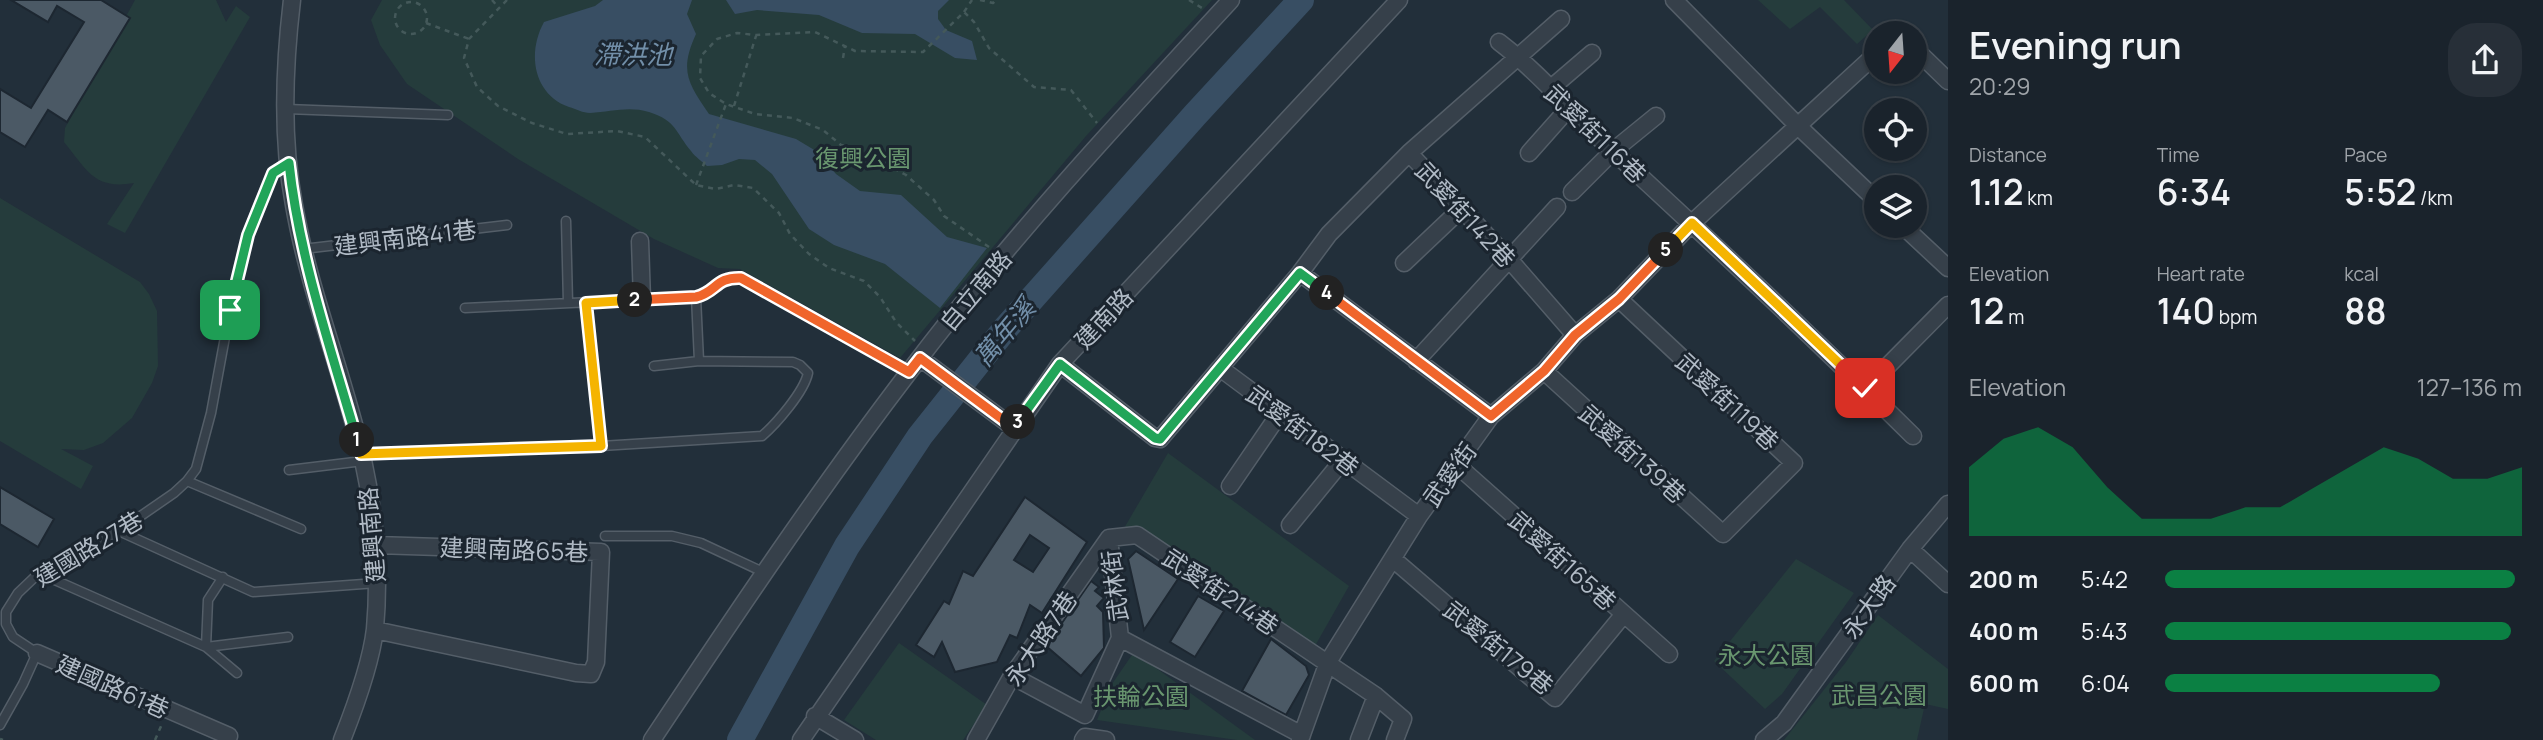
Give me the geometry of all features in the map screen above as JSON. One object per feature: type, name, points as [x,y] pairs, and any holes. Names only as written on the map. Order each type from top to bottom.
[{"type":"street","name":"建興南路","points":[[292,0],[287,45],[286,108],[293,204],[303,249],[362,457],[376,545],[374,630],[353,712],[342,740]]},
{"type":"street","name":"自立南路","points":[[652,740],[763,572],[909,372],[919,351],[943,328],[997,256],[1231,0]]},
{"type":"street","name":"建南路","points":[[801,740],[1014,427],[1060,364],[1399,0]]},
{"type":"street","points":[[1674,0],[1864,189]]},
{"type":"street","points":[[1409,153],[1561,19]]},
{"type":"street","name":"武愛街116巷","points":[[1499,43],[1519,57],[1568,109],[1692,223],[1913,436]]},
{"type":"street","points":[[1550,89],[1592,53]]},
{"type":"street","points":[[1927,61],[1948,81]]},
{"type":"street","name":"武愛街","points":[[1301,738],[1328,662],[1419,516],[1491,416],[1544,371],[1575,335],[1619,299],[1692,223],[1864,65]]},
{"type":"street","points":[[1529,153],[1568,109]]},
{"type":"street","points":[[1572,192],[1613,151],[1656,116]]},
{"type":"street","name":"武愛街142巷","points":[[1300,273],[1329,234],[1409,153],[1508,258],[1575,335]]},
{"type":"street","points":[[1416,361],[1557,207]]},
{"type":"street","points":[[1404,263],[1461,209]]},
{"type":"street","points":[[1916,238],[1948,268]]},
{"type":"street","points":[[640,241],[642,300]]},
{"type":"street","points":[[1300,273],[1491,416]]},
{"type":"street","name":"武愛街182巷","points":[[1300,273],[1220,368],[1419,516]]},
{"type":"street","name":"武愛街119巷","points":[[1619,299],[1794,463],[1723,534]]},
{"type":"street","points":[[1865,388],[1948,306]]},
{"type":"street","points":[[919,351],[934,369],[1014,427]]},
{"type":"street","points":[[1060,364],[1155,438],[1160,439],[1220,368]]},
{"type":"street","name":"武愛街139巷","points":[[1544,371],[1723,534]]},
{"type":"street","points":[[1230,486],[1280,413]]},
{"type":"street","points":[[1290,525],[1343,460]]},
{"type":"street","name":"武愛街165巷","points":[[1457,465],[1669,654]]},
{"type":"street","name":"永大路","points":[[1764,740],[1784,723],[1910,548],[1948,505]]},
{"type":"street","name":"武愛街214巷","points":[[1109,538],[1137,535],[1328,662],[1404,719],[1395,740]]},
{"type":"street","name":"武林街","points":[[1109,538],[1120,638],[1301,738]]},
{"type":"street","name":"永大路7巷","points":[[976,740],[1012,676],[1109,538]]},
{"type":"street","name":"建興南路65巷","points":[[374,630],[591,674],[596,662],[601,552],[376,545]]},
{"type":"street","points":[[1910,548],[1948,584]]},
{"type":"street","name":"武愛街179巷","points":[[1393,559],[1555,698],[1624,614]]},
{"type":"street","points":[[1106,740],[1084,738],[1085,715],[1120,638]]},
{"type":"street","name":"建國路61巷","points":[[37,653],[229,736]]},
{"type":"street","points":[[1012,676],[1085,715]]},
{"type":"street","points":[[1359,740],[1376,696]]},
{"type":"street","points":[[816,716],[855,740]]},
{"type":"lane","points":[[286,108],[448,115]]},
{"type":"lane","points":[[289,163],[273,173],[248,235],[230,310],[211,413],[196,469],[187,481],[302,529]]},
{"type":"lane","points":[[566,221],[568,303]]},
{"type":"lane","name":"建興南路41巷","points":[[303,249],[507,225]]},
{"type":"lane","points":[[465,308],[696,297],[706,295],[715,285],[729,278],[741,278],[909,372]]},
{"type":"lane","points":[[696,297],[699,361]]},
{"type":"lane","points":[[586,303],[601,446]]},
{"type":"lane","points":[[289,470],[362,457],[746,439],[762,436],[772,426],[800,390],[808,373],[793,362],[699,361],[654,366]]},
{"type":"lane","name":"建國路27巷","points":[[37,653],[13,637],[6,624],[6,612],[18,593],[39,573],[119,531],[187,481]]},
{"type":"lane","points":[[119,531],[253,592],[377,583]]},
{"type":"lane","points":[[605,536],[672,536],[701,542],[763,572]]},
{"type":"lane","points":[[39,573],[206,647],[237,673]]},
{"type":"lane","points":[[206,647],[208,600],[223,577]]},
{"type":"lane","points":[[206,647],[288,637]]},
{"type":"lane","points":[[0,724],[37,653]]},
{"type":"path","points":[[492,0],[499,8]]},
{"type":"path","points":[[507,0],[469,39],[464,58],[477,87],[498,106],[532,123],[568,134],[617,131],[645,137],[696,185],[716,189],[734,185],[753,188],[779,213],[790,234],[809,254],[829,268],[864,281],[880,297],[919,351]]},
{"type":"path","points":[[972,0],[964,12],[923,52],[855,51],[815,32],[756,35],[737,33],[717,39],[701,56],[700,78],[709,93],[726,104],[755,114],[793,117],[823,131],[841,145],[860,150],[906,175],[934,200],[944,216],[975,235],[997,256]]},
{"type":"path","points":[[980,0],[993,3],[996,0]]},
{"type":"path","points":[[1189,0],[1207,12]]},
{"type":"path","points":[[414,3],[426,12],[426,23],[416,33],[406,33],[398,27],[396,13],[403,5],[414,3]]},
{"type":"path","points":[[964,12],[974,22],[989,48],[1034,87],[1071,90],[1104,131]]},
{"type":"path","points":[[426,23],[469,39]]},
{"type":"path","points":[[734,106],[756,35]]},
{"type":"path","points":[[843,58],[845,46]]},
{"type":"path","points":[[696,185],[726,104]]},
{"type":"path","points":[[155,740],[168,710]]},
{"type":"green space","points":[[135,0],[216,0],[226,22],[236,6],[250,17],[125,233],[107,224],[134,183],[109,183],[93,176],[64,142],[65,128]]},
{"type":"green space","name":"復興公園","points":[[382,0],[1212,0],[1086,136],[900,358],[740,269],[718,268],[654,239],[518,159],[407,84],[380,45],[371,20]]},
{"type":"green space","points":[[1758,0],[1844,0],[1864,21],[1864,38],[1857,44],[1820,7],[1790,29]]},
{"type":"green space","points":[[0,198],[140,282],[157,311],[158,366],[152,383],[132,418],[103,443],[84,450],[61,449],[93,466],[81,489],[0,441]]},
{"type":"green space","points":[[1168,453],[1349,586],[1311,653],[1123,530]]},
{"type":"green space","name":"永大公園","points":[[1796,559],[1854,593],[1782,694],[1765,709],[1714,661]]},
{"type":"green space","name":"武昌公園","points":[[1878,615],[1948,669],[1948,709],[1925,704],[1917,740],[1784,740],[1846,662]]},
{"type":"green space","points":[[899,643],[987,705],[963,740],[876,740],[844,720]]},
{"type":"green space","name":"扶輪公園","points":[[1134,652],[1255,740],[1237,740],[1097,720],[1112,684]]},
{"type":"water","name":"滯洪池","points":[[603,0],[692,0],[687,14],[696,34],[688,58],[688,76],[709,114],[796,139],[816,151],[836,174],[860,191],[901,195],[947,237],[987,248],[940,308],[885,264],[834,245],[809,229],[772,174],[755,160],[739,159],[722,165],[707,166],[693,153],[670,123],[658,115],[634,109],[587,113],[557,101],[541,83],[535,59],[544,22],[595,6]]},
{"type":"water","name":"滯洪池","points":[[726,0],[949,0],[938,11],[938,19],[946,30],[972,41],[977,60],[955,58],[915,34],[862,33],[819,15],[757,10],[735,14]]},
{"type":"building","points":[[11,0],[101,0],[130,18],[67,122],[48,110],[25,147],[0,132],[0,89],[31,108],[84,22],[57,6],[48,22]]},
{"type":"building","points":[[0,487],[54,519],[38,547],[0,524]]},
{"type":"building","points":[[1025,497],[1087,542],[1042,613],[1030,605],[1017,638],[1010,635],[997,662],[955,672],[942,642],[934,657],[916,645],[944,601],[949,604],[963,571],[973,576]],"holes":[[[1030,535],[1049,548],[1033,572],[1014,560]]]},
{"type":"building","points":[[1136,551],[1178,579],[1144,630],[1128,559]]},
{"type":"building","points":[[1091,581],[1099,587],[1095,591],[1104,598],[1097,606],[1103,612],[1104,648],[1081,676],[1046,646]]},
{"type":"building","points":[[1198,596],[1224,611],[1195,657],[1170,642]]},
{"type":"building","points":[[1271,639],[1306,666],[1309,675],[1286,715],[1242,691]]},
{"type":"waterway","name":"萬年溪","points":[[740,740],[847,546],[920,436],[1005,329],[1301,0]]},
{"type":"route","points":[[230,310],[248,235],[273,173],[289,163],[293,204],[303,249],[361,454],[601,446],[586,303],[696,297],[706,295],[715,285],[729,278],[741,278],[909,372],[920,358],[1014,428],[1060,364],[1155,438],[1160,439],[1300,273],[1491,416],[1544,371],[1575,335],[1619,299],[1692,223],[1865,388]]}]
